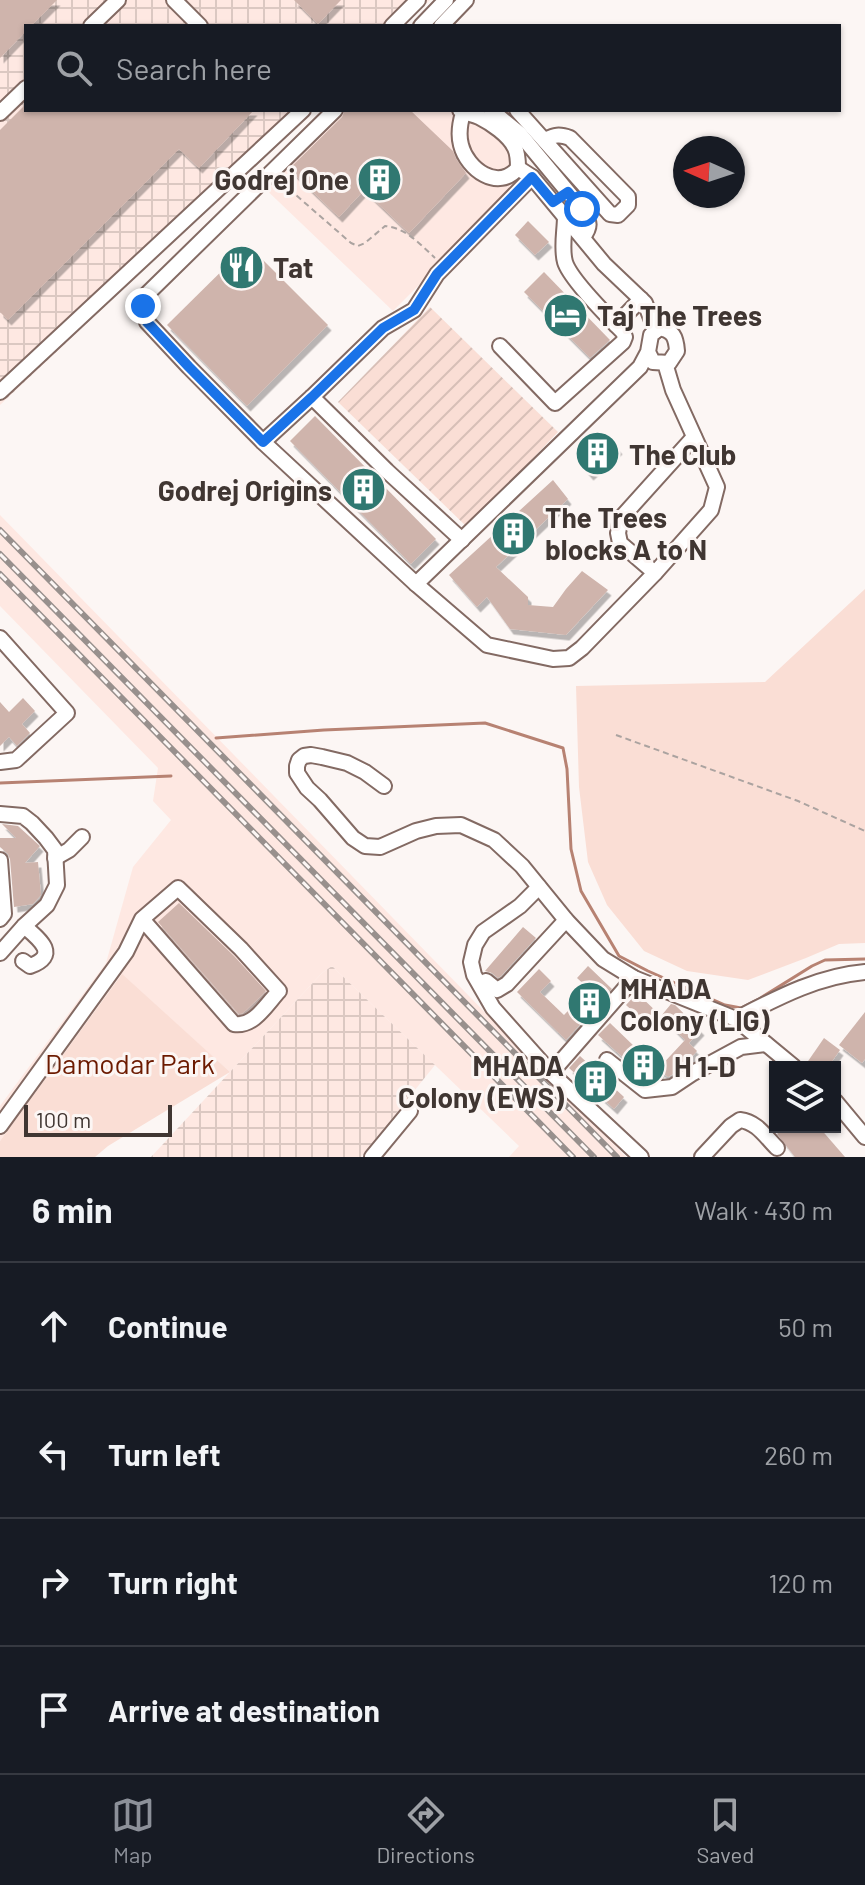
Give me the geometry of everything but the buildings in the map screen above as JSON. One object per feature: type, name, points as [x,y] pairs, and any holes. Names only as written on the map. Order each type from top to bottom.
[{"type":"street","points":[[93,24],[118,0]]},
{"type":"street","points":[[174,0],[198,24]]},
{"type":"street","points":[[395,24],[418,0]]},
{"type":"street","points":[[423,24],[446,0]]},
{"type":"street","points":[[443,24],[466,0]]},
{"type":"street","points":[[0,113],[24,90]]},
{"type":"street","points":[[333,112],[145,296],[143,306],[147,322],[263,442],[416,584],[487,645],[553,659],[569,658],[655,573],[711,510],[717,487],[673,390],[665,363]]},
{"type":"street","points":[[462,112],[477,116],[516,138],[518,168],[511,176],[490,177],[480,172],[462,149],[459,128],[462,112]]},
{"type":"street","points":[[493,112],[582,209],[589,222],[589,230],[583,237]]},
{"type":"street","points":[[519,112],[610,214],[618,215],[628,205],[628,197],[570,138],[554,135],[545,140]]},
{"type":"street","points":[[4,382],[294,113]]},
{"type":"street","points":[[518,168],[532,177],[604,264],[645,303],[656,331]]},
{"type":"street","points":[[263,442],[383,328],[414,310],[437,274],[532,177]]},
{"type":"street","points":[[553,202],[568,192]]},
{"type":"street","points":[[500,346],[555,403],[623,342],[623,332],[571,275],[565,263],[565,216]]},
{"type":"street","points":[[616,325],[641,299]]},
{"type":"street","points":[[416,584],[640,367],[648,352],[651,335],[659,328],[673,335],[677,351],[669,363],[653,362],[648,352]]},
{"type":"street","points":[[312,397],[462,540]]},
{"type":"street","points":[[655,573],[620,543],[621,518],[694,437]]},
{"type":"street","points":[[0,638],[67,713],[16,760],[0,762]]},
{"type":"street","points":[[384,786],[347,763],[322,757],[304,756],[297,766],[297,773],[307,788],[353,838],[365,846],[380,847],[436,826],[461,825],[494,840],[522,866],[603,959],[634,978],[736,1019],[787,1061]]},
{"type":"street","points":[[0,814],[23,816],[55,850],[57,885],[47,905],[0,953]]},
{"type":"street","points":[[55,858],[82,837]]},
{"type":"street","points":[[0,860],[4,914],[0,921],[44,942],[46,948],[34,965],[23,961]]},
{"type":"street","points":[[539,887],[520,906],[483,932],[475,945],[471,962],[474,975],[493,1008],[551,1073],[641,1157]]},
{"type":"street","points":[[0,1126],[126,952],[142,919],[178,888],[279,991],[250,1022],[234,1024],[142,919]]},
{"type":"street","points":[[486,981],[497,990],[507,984],[566,920]]},
{"type":"street","points":[[736,1019],[788,992],[843,974],[865,972]]},
{"type":"street","points":[[551,1073],[634,978]]},
{"type":"street","points":[[607,1060],[645,1090],[672,1087],[741,1047],[766,1044]]},
{"type":"street","points":[[841,1108],[865,1137]]},
{"type":"street","points":[[372,1157],[410,1111]]},
{"type":"street","points":[[702,1157],[740,1120],[756,1125],[777,1148]]},
{"type":"path","points":[[289,189],[351,243],[358,246],[385,226],[394,227],[411,236],[445,267]]},
{"type":"path","points":[[616,735],[798,801],[865,831]]},
{"type":"shaded area","points":[[0,0],[430,0],[404,24],[24,24],[24,112],[311,112],[0,405]]},
{"type":"shaded area","name":"Godrej One","points":[[322,112],[513,112],[515,148],[534,170],[393,311],[256,180]]},
{"type":"shaded area","points":[[0,515],[626,1157],[509,1157],[519,1146],[332,966],[230,1072],[121,975],[0,1141],[0,1106],[106,963],[133,867],[171,820],[153,801],[158,768],[0,606]]},
{"type":"shaded area","points":[[332,966],[435,1065],[361,1157],[151,1157],[322,973]]},
{"type":"green space","points":[[430,307],[558,432],[467,527],[338,402]]},
{"type":"green space","points":[[865,589],[865,943],[839,944],[748,980],[687,971],[644,951],[607,905],[588,862],[579,787],[576,686],[765,682]]},
{"type":"green space","name":"Damodar Park","points":[[122,974],[230,1072],[95,1157],[0,1157],[0,1141]]},
{"type":"waterway","points":[[216,738],[485,723],[563,748],[571,849],[581,891],[619,956],[725,1005],[741,1008],[825,960],[865,959]]},
{"type":"waterway","points":[[0,783],[171,776]]},
{"type":"railway","points":[[0,530],[617,1157]]},
{"type":"railway","points":[[0,554],[594,1157]]},
{"type":"railway","points":[[0,574],[573,1157]]},
{"type":"place","name":"Godrej One","points":[[380,179]]},
{"type":"place","name":"Tat","points":[[242,267]]},
{"type":"place","name":"Taj The Trees","points":[[566,315]]},
{"type":"place","name":"The Club","points":[[598,454]]},
{"type":"place","name":"Godrej Origins","points":[[363,490]]},
{"type":"place","name":"The Trees blocks A to N","points":[[514,533]]},
{"type":"place","name":"MHADA Colony (LIG)","points":[[589,1004]]},
{"type":"place","name":"H 1-D","points":[[643,1066]]},
{"type":"place","name":"MHADA Colony (EWS)","points":[[595,1081]]},
{"type":"route","points":[[143,306],[147,322],[263,442],[383,328],[414,310],[437,274],[532,177],[553,202],[568,192],[582,209]]}]
